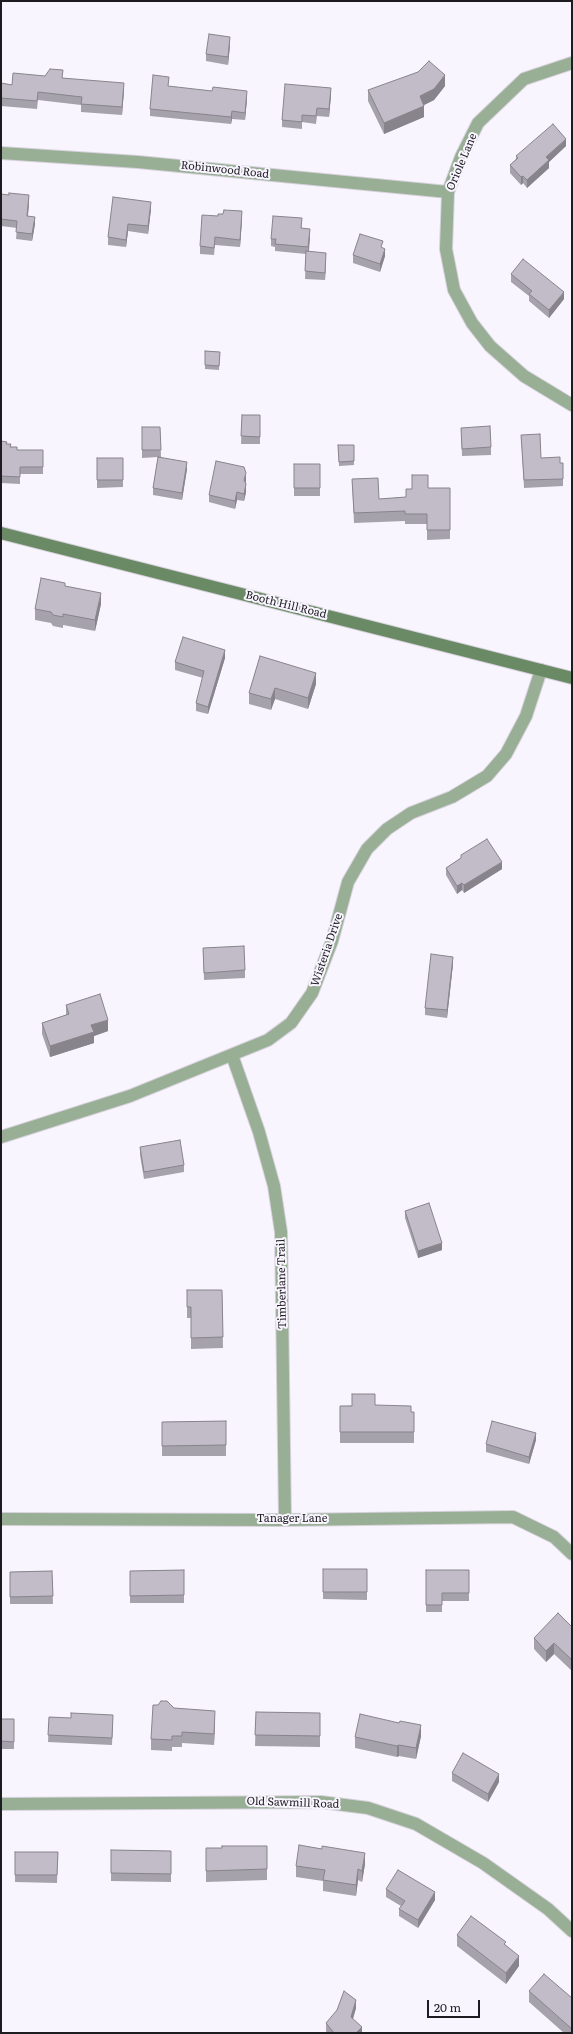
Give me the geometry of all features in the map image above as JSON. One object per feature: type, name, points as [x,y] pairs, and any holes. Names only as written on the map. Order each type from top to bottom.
[{"type":"street","name":"Oriole Lane","points":[[572,63],[524,80],[478,123],[461,157],[448,192],[448,256],[454,290],[472,323],[490,346],[524,376],[572,405]]},
{"type":"street","name":"Robinwood Road","points":[[1,153],[138,162],[448,192]]},
{"type":"street","name":"Booth Hill Road","points":[[1,533],[572,678]]},
{"type":"street","name":"Wisteria Drive","points":[[1,1137],[130,1096],[268,1040],[291,1023],[312,993],[332,941],[348,882],[367,849],[386,828],[411,813],[452,797],[487,776],[506,754],[526,716],[541,670]]},
{"type":"street","name":"Timberlane Trail","points":[[232,1055],[259,1132],[274,1186],[281,1232],[285,1520]]},
{"type":"street","name":"Tanager Lane","points":[[1,1519],[285,1520],[513,1517],[554,1537],[572,1554]]},
{"type":"street","name":"Old Sawmill Road","points":[[1,1804],[321,1802],[368,1808],[416,1824],[483,1863],[548,1909],[572,1931]]},
{"type":"building","points":[[209,34],[230,37],[228,57],[206,54]]},
{"type":"building","points":[[429,61],[445,75],[434,89],[420,96],[424,106],[384,123],[368,90],[418,72]]},
{"type":"building","points":[[50,69],[63,70],[62,78],[124,83],[122,107],[81,104],[82,97],[38,92],[37,101],[1,98],[1,83],[12,85],[13,73],[45,76]]},
{"type":"building","points":[[153,75],[169,77],[168,86],[212,91],[213,87],[247,91],[245,113],[232,111],[231,117],[150,109]]},
{"type":"building","points":[[285,84],[331,88],[329,109],[317,108],[316,116],[302,115],[302,122],[282,120]]},
{"type":"building","points":[[553,124],[566,139],[546,157],[549,160],[527,180],[523,176],[521,177],[510,165],[518,158],[516,156]]},
{"type":"building","points":[[9,193],[29,195],[27,216],[35,217],[32,234],[16,232],[17,221],[1,219],[1,194],[9,195]]},
{"type":"building","points":[[113,197],[151,202],[148,226],[128,224],[126,240],[108,237]]},
{"type":"building","points":[[224,210],[242,211],[240,240],[215,237],[214,248],[200,246],[202,215],[218,216],[218,214],[223,214]]},
{"type":"building","points":[[273,216],[302,218],[301,228],[310,229],[308,247],[275,244],[276,239],[271,239]]},
{"type":"building","points":[[360,234],[383,241],[381,247],[385,249],[380,264],[353,255]]},
{"type":"building","points":[[306,251],[326,253],[325,273],[305,271]]},
{"type":"building","points":[[523,259],[564,292],[549,310],[529,294],[532,291],[511,274]]},
{"type":"building","points":[[205,351],[220,352],[219,366],[205,365]]},
{"type":"building","points":[[242,415],[260,415],[260,437],[241,436]]},
{"type":"building","points":[[490,426],[491,447],[462,449],[461,428]]},
{"type":"building","points":[[142,427],[160,427],[161,450],[142,450]]},
{"type":"building","points":[[540,434],[541,458],[560,457],[560,463],[563,463],[563,479],[524,480],[521,435]]},
{"type":"building","points":[[1,441],[7,442],[6,444],[11,444],[10,447],[17,447],[17,450],[43,450],[43,467],[20,467],[20,477],[1,476]]},
{"type":"building","points":[[338,445],[354,445],[354,461],[339,462]]},
{"type":"building","points":[[158,457],[187,462],[182,493],[153,488]]},
{"type":"building","points":[[97,458],[123,458],[123,480],[97,480]]},
{"type":"building","points":[[216,461],[244,467],[246,473],[244,480],[246,484],[244,494],[237,492],[235,501],[209,495]]},
{"type":"building","points":[[294,464],[320,464],[320,488],[294,488]]},
{"type":"building","points":[[412,475],[428,475],[428,488],[450,488],[450,530],[427,530],[427,514],[405,514],[405,511],[354,513],[352,479],[378,478],[379,499],[406,497],[406,489],[412,489]]},
{"type":"building","points":[[41,578],[65,583],[65,586],[101,593],[95,620],[63,614],[63,617],[53,615],[51,612],[35,609]]},
{"type":"building","points":[[183,637],[225,650],[208,707],[196,703],[204,671],[175,662]]},
{"type":"building","points":[[260,656],[316,673],[308,698],[275,688],[271,699],[249,693]]},
{"type":"building","points":[[487,839],[502,862],[464,885],[462,883],[457,886],[446,868],[461,858],[461,855]]},
{"type":"building","points":[[244,946],[245,970],[204,973],[203,948]]},
{"type":"building","points":[[431,954],[453,957],[447,1010],[425,1008]]},
{"type":"building","points":[[100,994],[108,1020],[91,1025],[94,1032],[50,1046],[42,1023],[69,1014],[66,1005]]},
{"type":"building","points":[[180,1140],[184,1165],[144,1172],[140,1147]]},
{"type":"building","points":[[429,1203],[442,1243],[418,1251],[405,1211]]},
{"type":"building","points":[[187,1290],[222,1290],[223,1337],[191,1338],[191,1307],[187,1307]]},
{"type":"building","points":[[352,1394],[375,1394],[375,1405],[411,1406],[411,1412],[414,1412],[414,1432],[340,1432],[340,1406],[352,1406]]},
{"type":"building","points":[[226,1421],[226,1445],[162,1446],[162,1422]]},
{"type":"building","points":[[492,1421],[536,1433],[529,1457],[486,1444]]},
{"type":"building","points":[[323,1569],[367,1569],[367,1592],[323,1592]]},
{"type":"building","points":[[184,1570],[184,1595],[130,1596],[130,1571]]},
{"type":"building","points":[[426,1570],[469,1570],[469,1593],[442,1593],[442,1605],[426,1605]]},
{"type":"building","points":[[52,1571],[53,1596],[10,1597],[10,1572]]},
{"type":"building","points":[[558,1613],[572,1627],[572,1660],[554,1643],[546,1651],[534,1638]]},
{"type":"building","points":[[161,1701],[167,1701],[174,1708],[215,1711],[214,1734],[182,1732],[182,1736],[172,1736],[172,1740],[151,1739],[153,1705],[158,1705]]},
{"type":"building","points":[[256,1712],[320,1713],[320,1736],[255,1735]]},
{"type":"building","points":[[71,1713],[113,1715],[112,1738],[48,1735],[49,1717],[71,1718]]},
{"type":"building","points":[[360,1714],[399,1723],[400,1721],[421,1725],[416,1748],[399,1745],[397,1746],[355,1737]]},
{"type":"building","points":[[1,1719],[14,1719],[14,1742],[1,1741]]},
{"type":"building","points":[[463,1753],[499,1774],[488,1794],[452,1773]]},
{"type":"building","points":[[299,1845],[322,1849],[322,1846],[365,1853],[362,1871],[358,1869],[356,1885],[323,1880],[325,1870],[296,1866]]},
{"type":"building","points":[[222,1846],[267,1846],[267,1869],[206,1871],[206,1848],[222,1848]]},
{"type":"building","points":[[111,1850],[171,1851],[171,1874],[111,1873]]},
{"type":"building","points":[[15,1852],[58,1852],[57,1875],[15,1875]]},
{"type":"building","points":[[398,1870],[435,1892],[418,1920],[399,1909],[405,1901],[386,1889]]},
{"type":"building","points":[[471,1916],[506,1942],[504,1944],[519,1956],[506,1973],[457,1935]]},
{"type":"building","points":[[544,1974],[572,1998],[572,2029],[529,1991]]},
{"type":"building","points":[[344,1991],[356,2000],[351,2017],[362,2027],[356,2033],[334,2033],[326,2023],[337,2010]]}]
